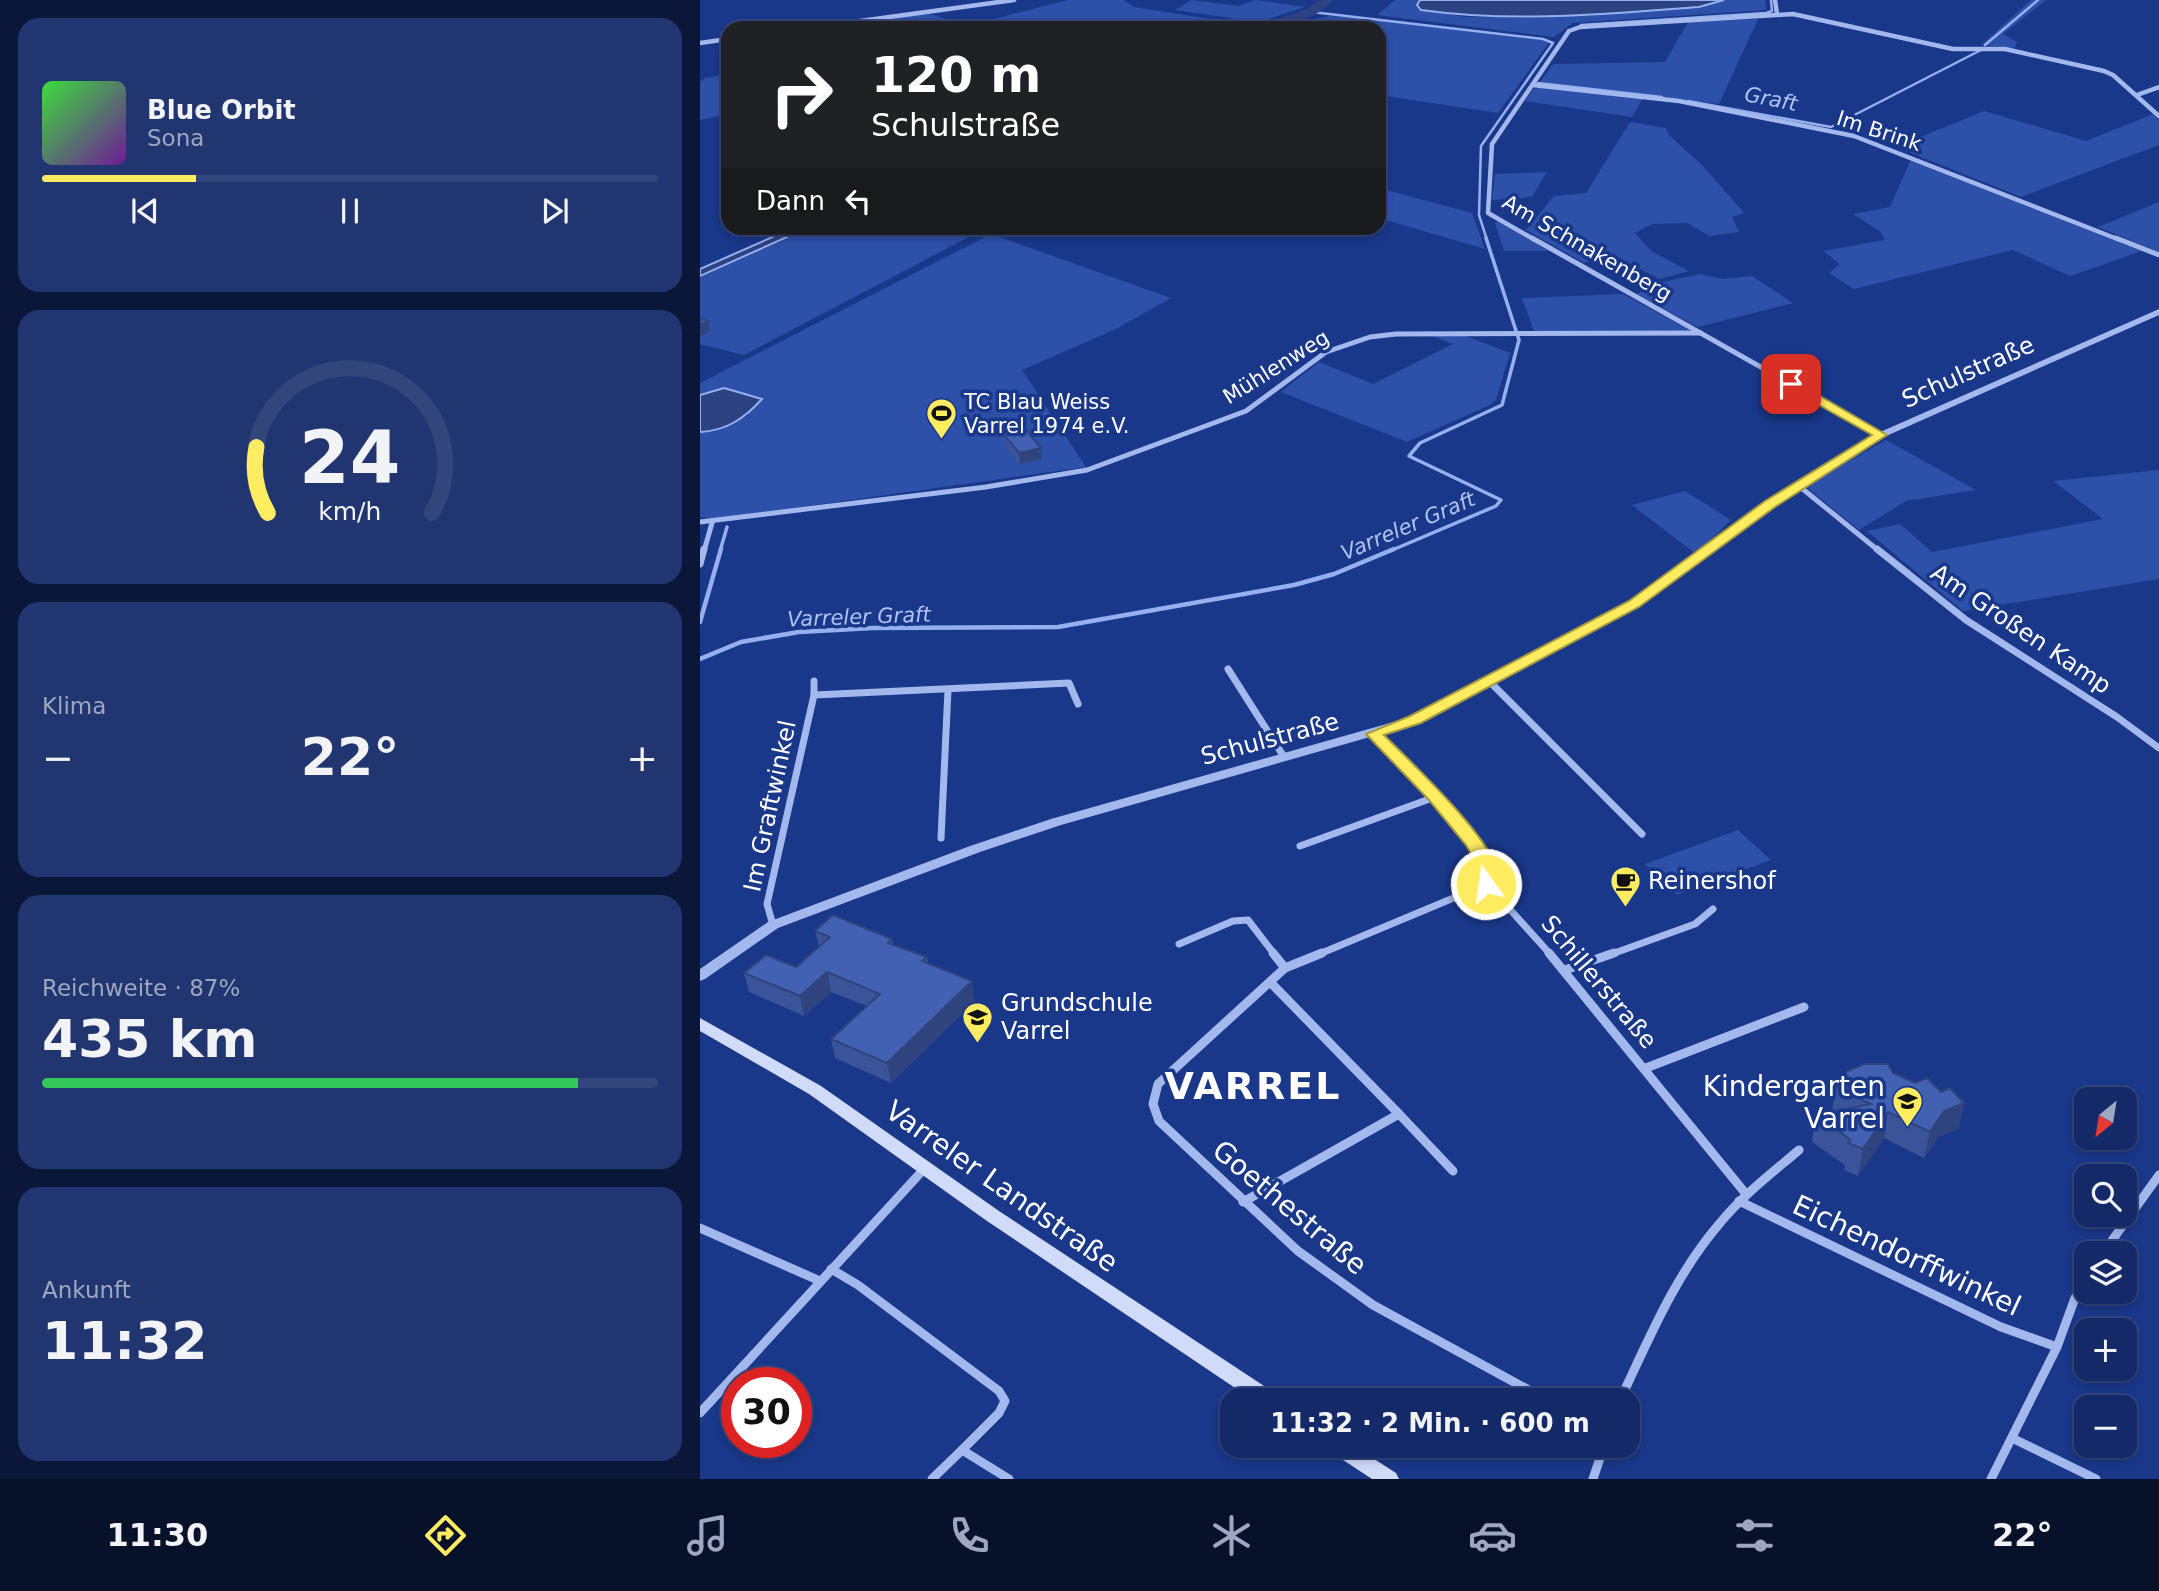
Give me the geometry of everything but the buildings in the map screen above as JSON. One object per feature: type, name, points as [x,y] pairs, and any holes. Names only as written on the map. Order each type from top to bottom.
[{"type":"main road","name":"Varreler Landstraße","points":[[700,1024],[815,1090],[924,1169],[1251,1388]]},
{"type":"main road","points":[[1355,1458],[1382,1477]]},
{"type":"street","points":[[861,21],[1014,0]]},
{"type":"street","points":[[1775,0],[1777,14]]},
{"type":"street","name":"Am Schnakenberg","points":[[1881,435],[1488,213],[1492,144],[1569,31],[1576,27],[1777,14],[1804,16],[1953,49],[1995,48],[2108,73],[2159,116]]},
{"type":"street","points":[[700,43],[721,40]]},
{"type":"street","name":"Im Brink","points":[[1533,85],[1678,101],[1854,136],[2159,255]]},
{"type":"street","points":[[2137,95],[2159,87]]},
{"type":"street","name":"Schulstraße","points":[[700,976],[773,925],[846,896],[1056,822],[1374,734],[1415,720],[1634,604],[1799,486],[1881,435],[2159,312]]},
{"type":"street","name":"Mühlenweg","points":[[700,522],[712,523],[1087,470],[1246,411],[1326,352],[1349,342],[1396,334],[1702,333]]},
{"type":"street","name":"Am Großen Kamp","points":[[1799,486],[1966,620],[2159,748]]},
{"type":"street","points":[[700,564],[712,523]]},
{"type":"street","points":[[1228,669],[1284,757]]},
{"type":"street","name":"Im Graftwinkel","points":[[773,925],[767,904],[814,695],[814,681]]},
{"type":"street","points":[[1490,682],[1642,834]]},
{"type":"street","name":"Im Graftwinkel","points":[[814,695],[1069,683],[1078,704]]},
{"type":"street","points":[[941,838],[948,690]]},
{"type":"street","points":[[1374,734],[1435,797],[1473,843],[1487,868],[1486,884]]},
{"type":"street","points":[[1300,846],[1435,797]]},
{"type":"street","name":"Goethestraße","points":[[1486,884],[1285,968],[1158,1084],[1153,1104],[1159,1122],[1298,1251],[1373,1305],[1525,1388]]},
{"type":"street","name":"Schillerstraße","points":[[1486,884],[1506,902],[1646,1068],[1743,1198]]},
{"type":"street","points":[[1565,970],[1695,923],[1713,909]]},
{"type":"street","points":[[1179,944],[1233,921],[1248,920],[1285,968]]},
{"type":"street","points":[[1271,983],[1453,1171]]},
{"type":"street","points":[[1646,1068],[1804,1007]]},
{"type":"street","points":[[1243,1202],[1399,1114]]},
{"type":"street","name":"Eichendorffwinkel","points":[[1626,1388],[1682,1275],[1710,1234],[1743,1198],[1799,1150]]},
{"type":"street","points":[[700,1413],[924,1169]]},
{"type":"street","points":[[2111,1241],[2159,1175]]},
{"type":"street","name":"Eichendorffwinkel","points":[[1743,1198],[2001,1327],[2057,1347]]},
{"type":"street","points":[[700,1228],[820,1281]]},
{"type":"street","points":[[831,1269],[858,1285],[999,1391],[1005,1401],[999,1413],[932,1479]]},
{"type":"street","points":[[1991,1479],[2057,1347],[2074,1301]]},
{"type":"street","points":[[2012,1438],[2096,1479]]},
{"type":"street","points":[[962,1450],[1009,1479]]},
{"type":"street","points":[[1593,1479],[1600,1458]]},
{"type":"shaded area","points":[[1068,0],[1123,0],[1134,7],[1224,21],[986,21]]},
{"type":"shaded area","points":[[1192,0],[1239,6],[1255,0],[1306,7],[1261,21],[1175,10]]},
{"type":"shaded area","points":[[1395,0],[1420,0],[1417,5],[1436,12],[1467,17],[1539,18],[1699,7],[1724,0],[1765,0],[1766,10],[1573,23],[1554,37],[1377,15]]},
{"type":"shaded area","points":[[1420,0],[1724,0],[1699,7],[1525,17],[1421,10],[1417,5]]},
{"type":"shaded area","points":[[2031,0],[2046,0],[2003,34],[2017,42],[2015,48],[1981,45]]},
{"type":"shaded area","points":[[927,13],[951,21],[881,21]]},
{"type":"shaded area","points":[[1329,16],[1383,21],[1307,21]]},
{"type":"shaded area","points":[[1758,19],[1719,104],[1540,82],[1553,64],[1665,62],[1688,22]]},
{"type":"shaded area","points":[[1386,21],[1550,41],[1498,113],[1386,96]]},
{"type":"shaded area","points":[[721,75],[721,116],[700,120],[700,82],[705,78]]},
{"type":"shaded area","points":[[1541,87],[1643,98],[1632,117],[1525,101],[1533,89]]},
{"type":"shaded area","points":[[1984,111],[2086,141],[2153,114],[2159,120],[2159,145],[2021,197],[1896,147]]},
{"type":"shaded area","points":[[1630,122],[1666,128],[1669,135],[1704,167],[1744,213],[1732,217],[1739,232],[1710,236],[1687,223],[1652,224],[1635,233],[1651,251],[1689,271],[1659,279],[1614,255],[1584,263],[1526,230],[1554,196],[1586,193]]},
{"type":"shaded area","points":[[1911,159],[2142,251],[2070,276],[2013,250],[1854,289],[1829,273],[1840,264],[1823,251],[1885,240],[1881,232],[1853,214],[1890,207]]},
{"type":"shaded area","points":[[1547,172],[1532,197],[1492,200],[1495,174]]},
{"type":"shaded area","points":[[1386,190],[1472,213],[1485,249],[1386,220]]},
{"type":"shaded area","points":[[2159,202],[2159,252],[2098,227]]},
{"type":"shaded area","points":[[1499,222],[1549,251],[1504,251],[1495,223]]},
{"type":"shaded area","points":[[777,235],[791,235],[700,276],[700,269]]},
{"type":"shaded area","points":[[794,235],[973,235],[744,355],[700,344],[700,277]]},
{"type":"shaded area","points":[[989,235],[1171,298],[1116,329],[1022,370],[1086,467],[715,519],[700,517],[700,432],[718,431],[749,415],[705,392],[700,395],[700,383]]},
{"type":"shaded area","points":[[1700,274],[1723,279],[1752,276],[1793,303],[1698,327],[1636,294],[1653,288],[1649,285]]},
{"type":"shaded area","points":[[1623,294],[1693,332],[1534,331],[1522,298]]},
{"type":"shaded area","points":[[1429,335],[1463,335],[1510,353],[1496,400],[1407,442],[1281,392],[1319,362],[1373,384],[1453,344]]},
{"type":"shaded area","points":[[724,388],[762,399],[734,422],[718,429],[700,432],[700,395]]},
{"type":"shaded area","points":[[1886,440],[1976,490],[1906,501],[1859,530],[1805,486]]},
{"type":"shaded area","points":[[2159,470],[2159,579],[1963,611],[1867,531],[1900,524],[1932,552],[2103,519],[2053,481]]},
{"type":"shaded area","points":[[1685,491],[1731,520],[1696,554],[1632,505]]},
{"type":"shaded area","points":[[1738,830],[1771,860],[1677,895],[1645,864]]},
{"type":"waterway","points":[[1282,21],[1312,12],[1327,0]]},
{"type":"waterway","points":[[1581,25],[1766,13],[1772,11],[1771,0]]},
{"type":"waterway","points":[[1985,45],[2038,0]]},
{"type":"waterway","name":"Varreler Graft","points":[[1312,12],[1543,39],[1553,43],[1481,146],[1479,215],[1487,240]]},
{"type":"waterway","name":"Graft","points":[[1688,101],[1831,127],[1981,50]]},
{"type":"waterway","name":"Graft","points":[[1538,83],[1662,97]]},
{"type":"waterway","name":"Varreler Graft","points":[[1390,551],[1496,506],[1501,500],[1409,456],[1420,443],[1502,405],[1519,340],[1486,238]]},
{"type":"waterway","points":[[720,551],[727,527]]},
{"type":"waterway","points":[[700,622],[721,549]]},
{"type":"waterway","name":"Varreler Graft","points":[[700,659],[741,642],[799,632],[873,628],[1058,627],[1294,585],[1334,574],[1394,549]]},
{"type":"place","name":"TC Blau Weiss Varrel 1974 e.V.","points":[[941,441]]},
{"type":"place","name":"Reinershof","points":[[1625,908]]},
{"type":"place","name":"Grundschule Varrel","points":[[978,1044]]},
{"type":"place","name":"Kindergarten Varrel","points":[[1908,1129]]},
{"type":"district","name":"VARREL","points":[[1253,1086]]},
{"type":"route","points":[[1486,884],[1487,868],[1473,843],[1435,797],[1374,734],[1415,720],[1634,604],[1770,504],[1881,435],[1791,384]]}]
